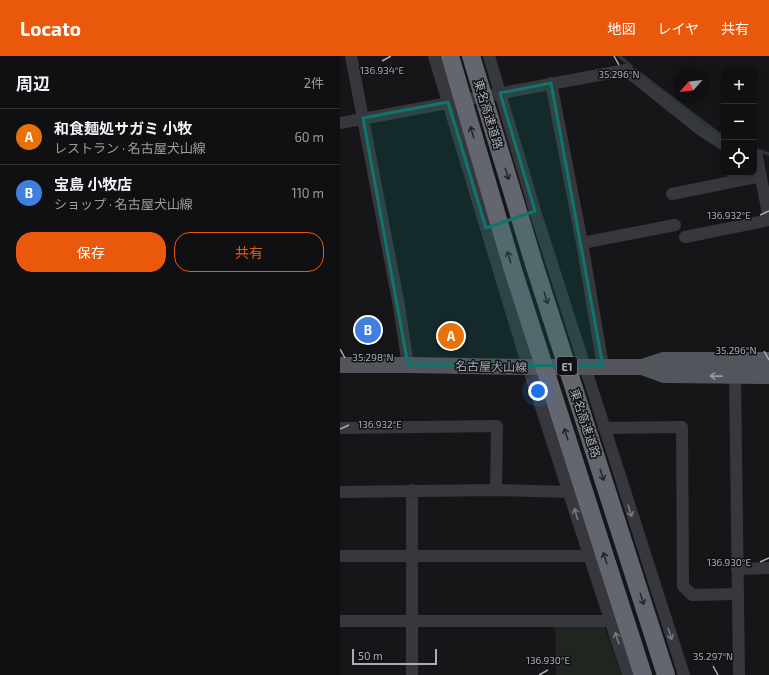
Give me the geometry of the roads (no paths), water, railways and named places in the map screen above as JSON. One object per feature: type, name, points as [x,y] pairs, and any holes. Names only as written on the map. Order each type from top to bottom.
[{"type":"highway","name":"東名高速道路","points":[[450,56],[513,270],[643,675]]},
{"type":"highway","name":"東名高速道路","points":[[471,56],[534,264],[666,675]]},
{"type":"main road","name":"名古屋犬山線","points":[[642,367],[663,360],[769,360]]},
{"type":"main road","name":"名古屋犬山線","points":[[340,365],[528,367],[603,366],[642,367],[664,375],[769,376]]},
{"type":"street","points":[[351,56],[408,365]]},
{"type":"street","points":[[434,56],[528,367],[628,675]]},
{"type":"street","points":[[490,56],[535,211],[684,675]]},
{"type":"street","points":[[340,123],[626,70],[701,130],[721,143]]},
{"type":"street","points":[[551,83],[582,243],[603,366]]},
{"type":"street","points":[[757,157],[769,160]]},
{"type":"street","points":[[685,237],[769,220],[757,161]]},
{"type":"street","points":[[672,194],[761,176]]},
{"type":"street","points":[[486,228],[535,211]]},
{"type":"street","points":[[582,243],[675,225]]},
{"type":"street","points":[[735,376],[739,675]]},
{"type":"street","points":[[340,428],[497,426],[496,490]]},
{"type":"street","points":[[604,428],[682,427],[683,586],[692,595],[737,594]]},
{"type":"street","points":[[412,490],[412,675]]},
{"type":"street","points":[[340,492],[496,490],[569,492]]},
{"type":"street","points":[[340,556],[589,556]]},
{"type":"street","points":[[737,570],[769,568]]},
{"type":"street","points":[[340,621],[611,621]]},
{"type":"waterway","points":[[619,56],[631,66]]},
{"type":"waterway","points":[[635,70],[721,136]]},
{"type":"waterway","points":[[757,150],[769,154]]},
{"type":"place","name":"宝島 小牧店","points":[[368,330]]},
{"type":"place","name":"和食麺処サガミ 小牧","points":[[451,336]]}]
